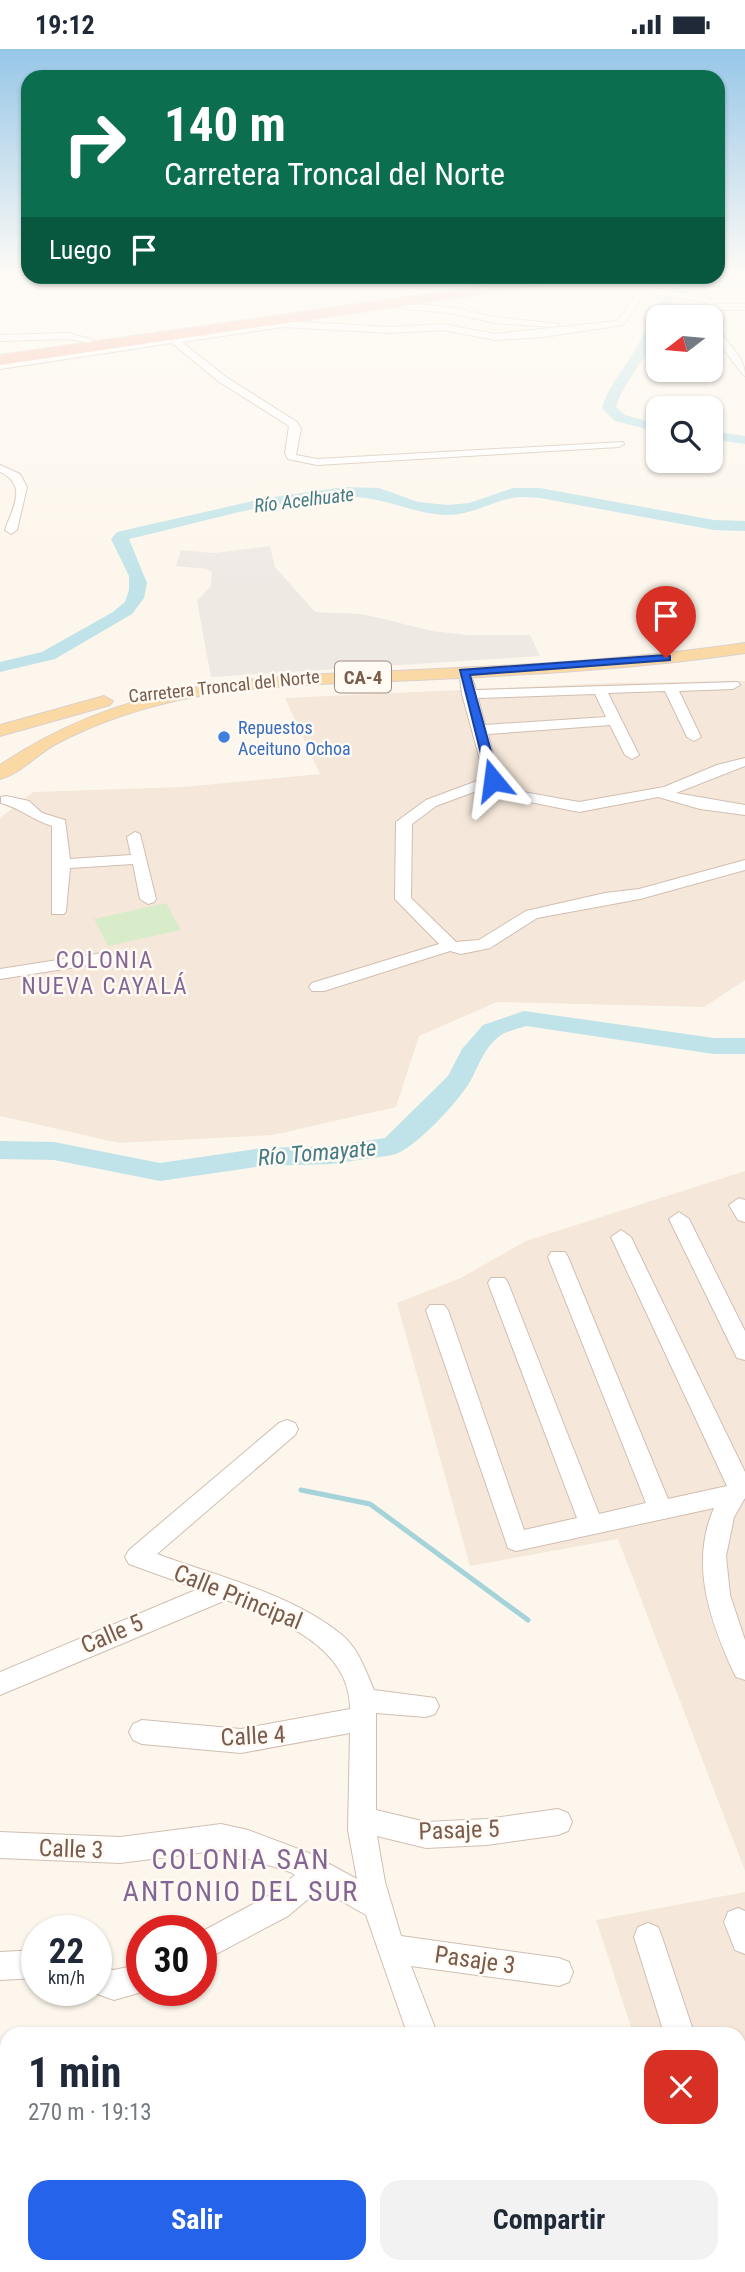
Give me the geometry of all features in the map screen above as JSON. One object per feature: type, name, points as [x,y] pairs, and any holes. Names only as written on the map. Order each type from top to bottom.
[{"type":"main road","name":"Carretera Troncal del Norte","points":[[0,731],[123,696],[217,683],[610,657],[745,642]]},
{"type":"main road","name":"Carretera Troncal del Norte","points":[[0,773],[40,743],[85,721],[168,695],[238,685],[630,661],[745,648]]},
{"type":"street","points":[[223,380],[293,424],[296,429],[290,453],[301,459],[317,462],[619,444]]},
{"type":"street","points":[[0,468],[15,476],[20,483],[22,496],[11,530]]},
{"type":"street","points":[[464,672],[493,780],[501,792],[579,807],[659,793],[722,768],[745,762]]},
{"type":"street","points":[[469,694],[733,685]]},
{"type":"street","points":[[670,687],[694,737]]},
{"type":"street","points":[[599,689],[632,755]]},
{"type":"street","points":[[479,730],[614,721]]},
{"type":"street","points":[[493,780],[431,803],[404,822],[403,899],[409,908],[450,946],[461,949],[484,944],[532,914],[605,898],[640,894],[745,865]]},
{"type":"street","points":[[659,793],[700,804],[745,810]]},
{"type":"street","points":[[2,802],[24,804],[37,816],[60,823],[62,864],[58,911]]},
{"type":"street","points":[[135,837],[148,898]]},
{"type":"street","points":[[62,864],[141,859]]},
{"type":"street","points":[[318,987],[450,946]]},
{"type":"street","points":[[0,974],[108,957]]},
{"type":"street","points":[[679,1219],[745,1352]]},
{"type":"street","points":[[621,1237],[740,1489]]},
{"type":"street","points":[[558,1257],[660,1509]]},
{"type":"street","points":[[498,1283],[591,1524]]},
{"type":"street","points":[[437,1310],[516,1541],[740,1489]]},
{"type":"street","name":"Calle Principal","points":[[286,1429],[137,1557],[277,1608],[334,1643],[348,1660],[364,1709],[364,1852],[390,1949],[420,2027]]},
{"type":"street","points":[[740,1489],[717,1530],[713,1565],[718,1596],[745,1669]]},
{"type":"street","name":"Calle 5","points":[[0,1683],[226,1589]]},
{"type":"street","points":[[364,1709],[426,1706]]},
{"type":"street","name":"Calle 4","points":[[142,1732],[241,1741],[302,1732],[364,1709]]},
{"type":"street","name":"Pasaje 5","points":[[362,1821],[426,1835],[487,1832],[558,1822]]},
{"type":"street","name":"Calle 3","points":[[0,1845],[120,1850],[221,1837],[273,1852],[377,1906]]},
{"type":"street","points":[[217,1939],[278,1906],[318,1873]]},
{"type":"street","points":[[648,1937],[677,2027]]},
{"type":"street","name":"Pasaje 3","points":[[390,1949],[559,1972]]},
{"type":"street","points":[[0,1966],[21,1965]]},
{"type":"shaded area","points":[[270,546],[275,567],[315,612],[362,614],[433,631],[467,635],[530,635],[540,656],[211,677],[197,601],[211,586],[212,572],[207,569],[176,566],[181,550],[214,553]]},
{"type":"shaded area","points":[[745,681],[745,980],[704,1007],[497,1002],[419,1036],[396,1107],[273,1135],[119,1143],[0,1116],[0,818],[33,792],[183,787],[320,774],[285,698],[612,683]]},
{"type":"shaded area","points":[[745,1171],[745,1871],[618,1539],[470,1566],[397,1303],[461,1278],[526,1241]]},
{"type":"shaded area","points":[[745,1892],[745,2027],[631,2027],[596,1920]]},
{"type":"green space","points":[[166,903],[181,930],[108,946],[94,919]]},
{"type":"waterway","name":"Río Acelhuate","points":[[620,380],[609,408],[620,418],[646,425]]},
{"type":"waterway","name":"Río Acelhuate","points":[[723,437],[745,440]]},
{"type":"waterway","name":"Río Acelhuate","points":[[0,667],[38,660],[120,615],[132,605],[139,583],[121,545],[119,539],[123,535],[266,503],[345,492],[379,493],[415,506],[448,510],[471,507],[513,493],[540,493],[714,525],[745,526]]},
{"type":"waterway","name":"Río Tomayate","points":[[0,1150],[54,1151],[160,1172],[262,1157],[331,1155],[393,1146],[424,1118],[459,1079],[471,1054],[492,1030],[524,1018],[714,1046],[745,1046]]},
{"type":"waterway","points":[[301,1490],[370,1504],[528,1620]]},
{"type":"place","name":"Repuestos Aceituno Ochoa","points":[[224,737]]},
{"type":"district","name":"COLONIA NUEVA CAYALÁ","points":[[105,973]]},
{"type":"district","name":"COLONIA SAN ANTONIO DEL SUR","points":[[241,1875]]},
{"type":"route","points":[[493,780],[464,672],[666,658]]}]
